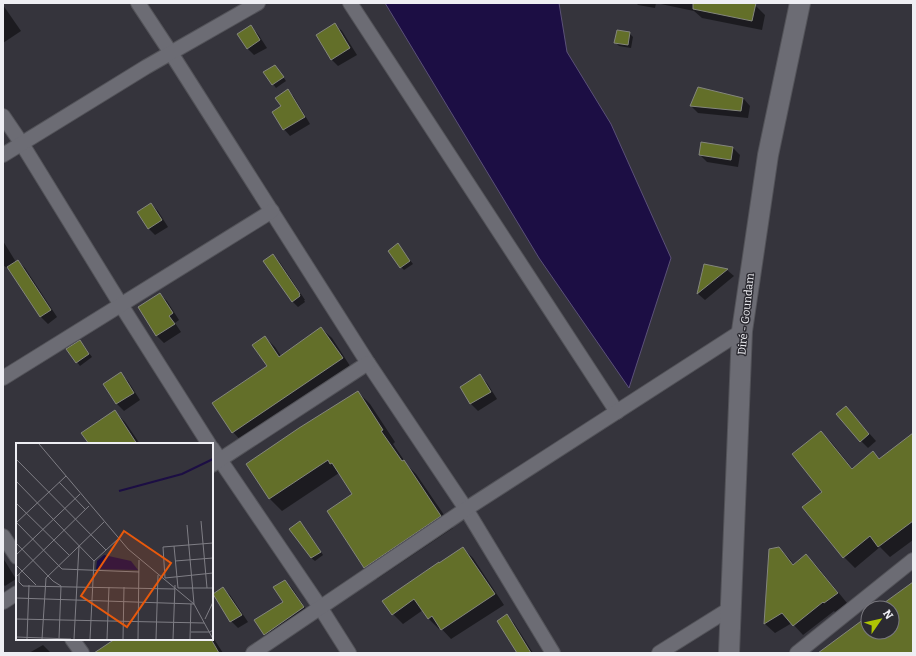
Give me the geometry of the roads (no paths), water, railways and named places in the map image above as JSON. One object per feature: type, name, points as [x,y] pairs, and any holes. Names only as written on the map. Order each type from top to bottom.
[{"type":"main road","name":"Diré - Goundam","points":[[729,653],[742,331],[768,155],[800,3]]},
{"type":"street","points":[[138,3],[368,363],[466,509],[553,653]]},
{"type":"street","points":[[3,156],[171,53],[258,3]]},
{"type":"street","points":[[350,3],[617,412]]},
{"type":"street","points":[[3,116],[208,443]]},
{"type":"street","points":[[3,378],[272,211]]},
{"type":"street","points":[[253,653],[466,509],[742,331]]},
{"type":"street","points":[[216,463],[368,363]]},
{"type":"street","points":[[213,452],[216,463],[320,607],[349,653]]},
{"type":"street","points":[[3,536],[16,556]]},
{"type":"street","points":[[797,653],[913,560]]},
{"type":"street","points":[[3,602],[16,594]]},
{"type":"street","points":[[659,653],[731,608]]},
{"type":"street","points":[[73,640],[82,653]]}]
